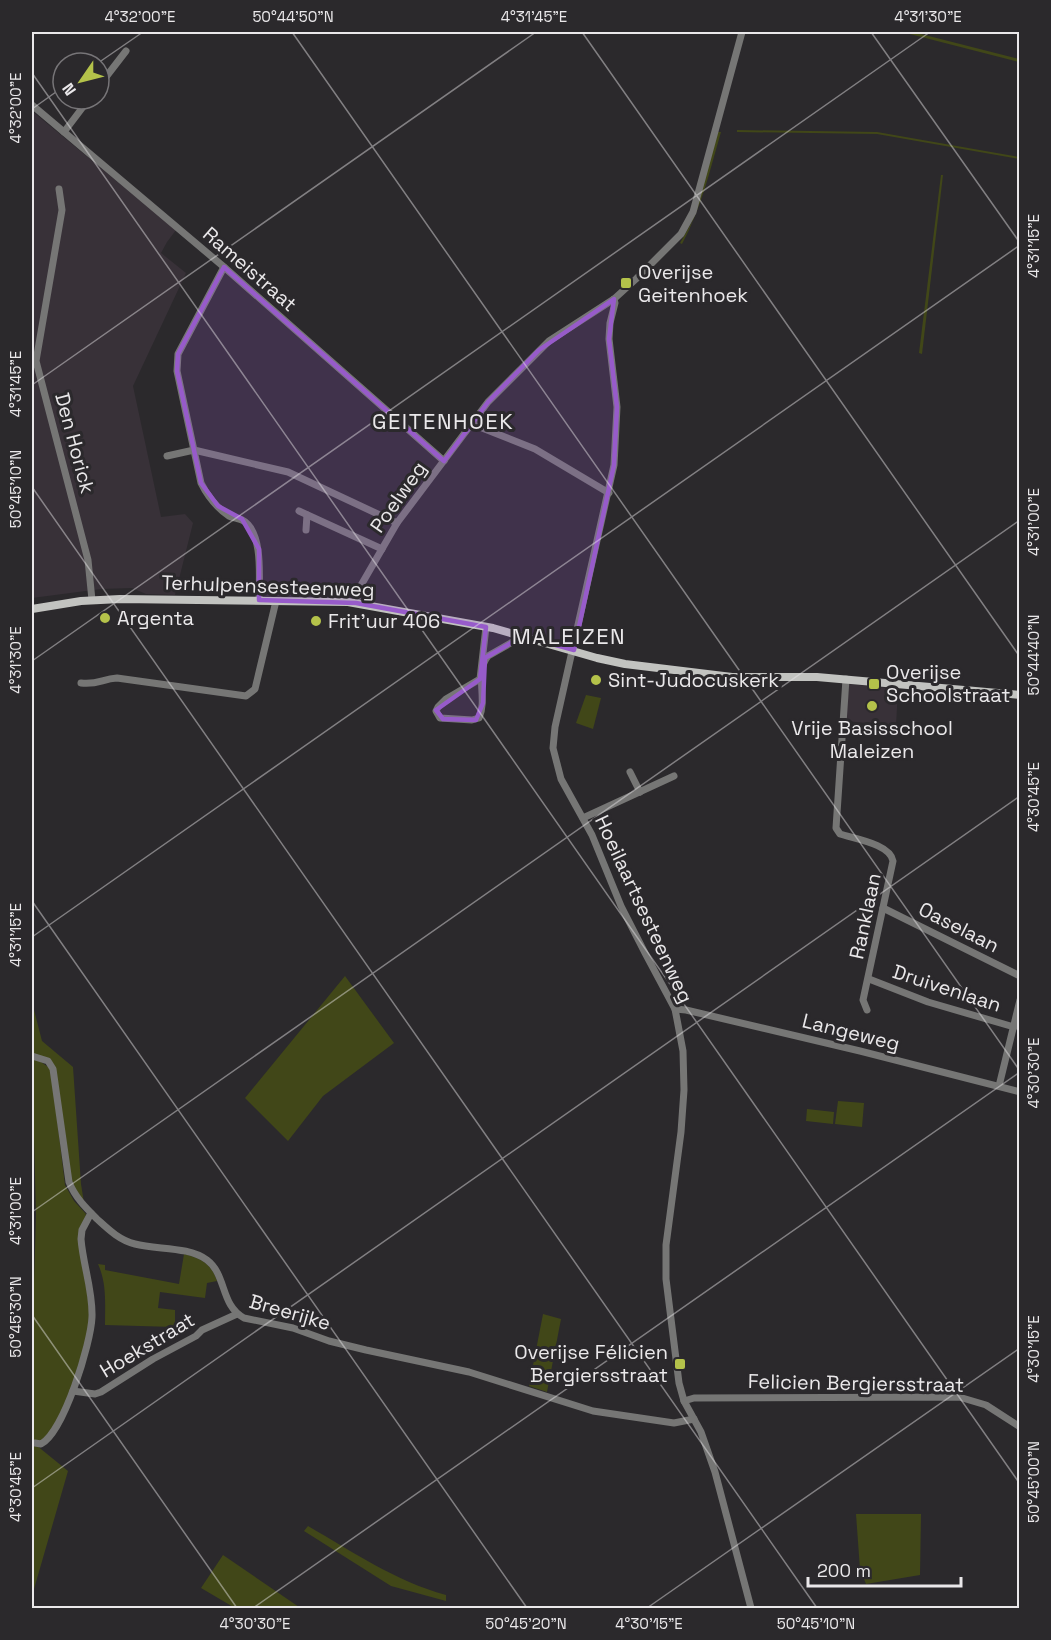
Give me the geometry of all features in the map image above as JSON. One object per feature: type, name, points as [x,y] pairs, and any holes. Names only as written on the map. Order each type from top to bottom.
[{"type":"main road","name":"Terhulpensesteenweg","points":[[32,607],[92,600],[259,600],[356,603],[486,627],[625,664],[732,677],[817,677],[1020,695]]},
{"type":"street","name":"Poelweg","points":[[356,603],[360,587],[397,523],[488,402],[539,350],[614,299],[674,241],[688,222],[696,201],[742,32]]},
{"type":"street","points":[[111,70],[126,51]]},
{"type":"street","name":"Rameistraat","points":[[32,105],[224,267],[444,461]]},
{"type":"street","points":[[64,132],[80,111]]},
{"type":"street","name":"Den Horick","points":[[59,189],[62,210],[36,361],[88,560],[92,600]]},
{"type":"street","points":[[224,267],[178,354],[177,371],[201,483],[227,515],[243,520],[251,529],[259,549],[259,600]]},
{"type":"street","name":"Hoeilaartsesteenweg","points":[[614,299],[609,339],[617,407],[614,465],[555,727],[553,748],[557,769],[583,818],[621,906],[675,1009],[683,1051],[684,1090],[681,1132],[666,1245],[666,1267],[679,1383],[684,1401],[708,1448],[716,1472],[751,1608]]},
{"type":"street","points":[[472,424],[534,449],[609,493]]},
{"type":"street","points":[[167,456],[194,450],[288,472],[397,523]]},
{"type":"street","points":[[299,510],[382,549]]},
{"type":"street","points":[[306,530],[307,515]]},
{"type":"street","points":[[81,683],[94,685],[117,678],[246,696],[255,689],[276,601]]},
{"type":"street","points":[[486,627],[480,679],[441,704],[436,710],[440,718],[472,720],[479,718],[483,703],[481,683],[485,660],[523,636]]},
{"type":"street","name":"Ranklaan","points":[[846,679],[836,828],[840,834],[886,849],[893,856],[864,1000],[867,1010]]},
{"type":"street","points":[[630,771],[640,792]]},
{"type":"street","points":[[583,818],[674,777]]},
{"type":"street","name":"Oaselaan","points":[[883,908],[1020,976]]},
{"type":"street","name":"Druivenlaan","points":[[869,979],[928,1002],[1014,1027]]},
{"type":"street","points":[[999,1086],[1020,1000]]},
{"type":"street","name":"Langeweg","points":[[675,1009],[860,1051],[1020,1092]]},
{"type":"street","name":"Breerijke","points":[[32,1056],[48,1061],[53,1069],[69,1182],[74,1192],[111,1232],[128,1242],[186,1252],[209,1261],[219,1275],[231,1309],[244,1318],[293,1328],[329,1341],[469,1372],[593,1411],[674,1423],[694,1419]]},
{"type":"street","name":"Hoekstraat","points":[[35,1443],[41,1444],[52,1435],[73,1391],[91,1325],[90,1293],[81,1239],[82,1230],[91,1213]]},
{"type":"street","name":"Hoekstraat","points":[[73,1391],[95,1394],[100,1392],[147,1362],[196,1336],[202,1330],[237,1314]]},
{"type":"street","name":"Felicien Bergiersstraat","points":[[684,1401],[694,1398],[959,1397],[986,1405],[1020,1427]]},
{"type":"highlighted area","points":[[224,267],[444,461],[488,402],[539,350],[614,299],[609,339],[617,407],[614,465],[574,650],[523,636],[485,658],[483,703],[476,720],[443,719],[436,710],[480,679],[486,627],[356,603],[259,600],[259,549],[242,519],[218,506],[201,483],[177,371],[178,354]]},
{"type":"shaded area","points":[[32,111],[176,230],[161,253],[186,273],[133,386],[161,517],[185,514],[193,523],[175,595],[146,594],[132,588],[101,589],[32,598]]},
{"type":"shaded area","name":"Vrije Basisschool Maleizen","points":[[849,684],[898,689],[896,726],[846,721]]},
{"type":"green space","points":[[902,32],[913,32],[1019,59],[1019,62]]},
{"type":"green space","points":[[737,130],[877,132],[1019,157],[1019,159],[877,134],[737,132]]},
{"type":"green space","points":[[718,132],[721,132],[695,217],[682,244],[680,243],[692,222]]},
{"type":"green space","points":[[941,175],[943,175],[922,354],[919,353]]},
{"type":"green space","points":[[586,695],[601,698],[593,729],[576,723]]},
{"type":"green space","points":[[345,976],[394,1043],[323,1096],[288,1141],[245,1098]]},
{"type":"green space","points":[[32,1002],[42,1041],[73,1067],[84,1203],[74,1189],[70,1173],[51,1060],[32,1053]]},
{"type":"green space","points":[[32,1058],[51,1069],[65,1185],[74,1201],[86,1214],[81,1248],[89,1319],[87,1335],[70,1394],[55,1427],[36,1445],[68,1471],[32,1596],[32,1353],[36,1215]]},
{"type":"green space","points":[[838,1101],[864,1103],[862,1127],[835,1124]]},
{"type":"green space","points":[[807,1109],[834,1112],[833,1124],[806,1121]]},
{"type":"green space","points":[[184,1254],[205,1263],[212,1270],[217,1281],[207,1283],[205,1298],[160,1292],[158,1308],[175,1310],[175,1327],[105,1325],[104,1287],[98,1264],[105,1265],[105,1270],[179,1284]]},
{"type":"green space","points":[[543,1314],[561,1319],[547,1392],[529,1386]]},
{"type":"green space","points":[[856,1514],[921,1514],[920,1575],[866,1584],[860,1569]]},
{"type":"green space","points":[[308,1526],[392,1574],[446,1595],[446,1601],[391,1586],[304,1531]]},
{"type":"green space","points":[[223,1555],[299,1607],[235,1608],[201,1588]]},
{"type":"place","name":"Overijse Geitenhoek","points":[[626,283]]},
{"type":"place","name":"Argenta","points":[[105,618]]},
{"type":"place","name":"Frit'uur 406","points":[[316,621]]},
{"type":"place","name":"Sint-Judocuskerk","points":[[596,680]]},
{"type":"place","name":"Overijse Schoolstraat","points":[[874,684]]},
{"type":"place","name":"Vrije Basisschool Maleizen","points":[[872,706]]},
{"type":"place","name":"Overijse Félicien Bergiersstraat","points":[[680,1364]]},
{"type":"district","name":"GEITENHOEK","points":[[443,421]]},
{"type":"district","name":"MALEIZEN","points":[[569,636]]}]
